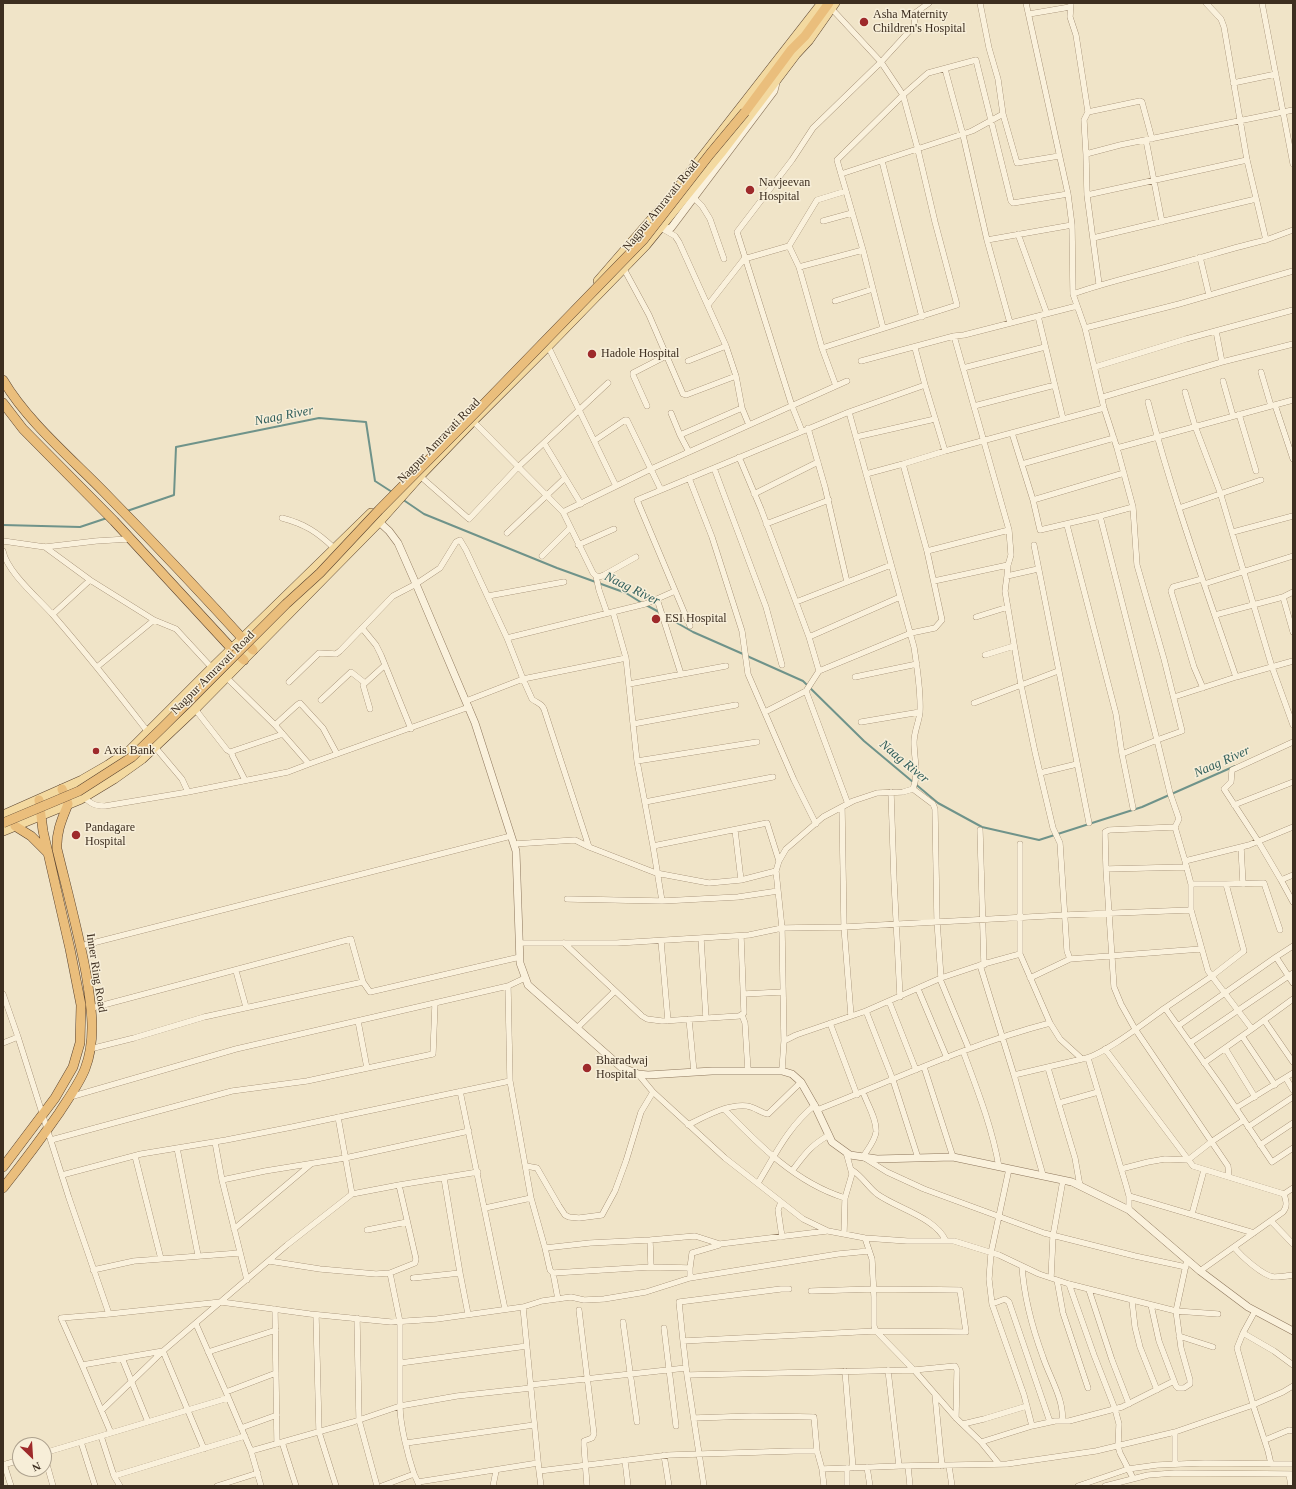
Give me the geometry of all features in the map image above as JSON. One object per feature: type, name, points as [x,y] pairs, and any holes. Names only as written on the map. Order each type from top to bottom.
[{"type":"highway","points":[[3,823],[78,791],[132,756],[286,604],[320,573],[379,510],[644,239],[710,154],[745,112],[791,50],[832,5]]},
{"type":"highway","points":[[3,380],[18,404],[120,508],[253,650]]},
{"type":"highway","points":[[3,403],[23,430],[114,521],[129,539],[244,660]]},
{"type":"highway","points":[[62,789],[68,804]]},
{"type":"highway","name":"Inner Ring Road","points":[[3,1167],[43,1114],[73,1067],[80,1043],[81,1005],[48,854],[39,800]]},
{"type":"highway","name":"Inner Ring Road","points":[[3,1188],[69,1097],[85,1069],[90,1049],[92,1008],[81,946],[57,849],[56,838],[68,804]]},
{"type":"highway","points":[[15,826],[31,836],[48,854]]},
{"type":"main road","name":"Nagpur Amravati Road","points":[[3,815],[62,789],[108,765],[129,751],[369,514],[581,299],[641,233],[713,144],[822,3]]},
{"type":"main road","name":"Nagpur Amravati Road","points":[[3,831],[84,797],[114,779],[142,759],[226,678],[380,522],[420,476],[473,421],[624,269],[661,227],[796,54],[809,40],[832,5]]},
{"type":"street","points":[[802,431],[792,406],[744,259],[737,232],[792,160],[813,128],[881,62],[914,26],[915,13],[929,3]]},
{"type":"street","points":[[980,3],[989,48],[998,79],[1003,114],[1017,163],[1059,156]]},
{"type":"street","points":[[1026,3],[1068,194],[1072,225],[1073,294],[1085,328],[1104,408],[1114,438],[1133,508],[1137,565],[1182,731],[1122,754]]},
{"type":"street","points":[[1206,3],[1221,19],[1224,27],[1247,160],[1266,240]]},
{"type":"street","points":[[1262,3],[1293,164]]},
{"type":"street","points":[[822,348],[957,305],[903,95],[881,62],[832,5]]},
{"type":"street","points":[[1029,14],[1071,5],[1070,17],[1076,35],[1088,112],[1084,120],[1087,195],[1099,284]]},
{"type":"street","points":[[883,328],[863,250],[837,160],[903,95],[928,73],[976,60],[1011,201],[1013,203],[1068,194]]},
{"type":"street","points":[[945,69],[963,135],[987,240],[1010,324]]},
{"type":"street","points":[[1233,82],[1276,74]]},
{"type":"street","points":[[661,227],[667,229],[671,228],[774,91],[776,80]]},
{"type":"street","points":[[1088,112],[1140,101],[1142,102],[1162,222]]},
{"type":"street","points":[[1086,154],[1293,110]]},
{"type":"street","points":[[841,174],[963,135],[1003,114]]},
{"type":"street","points":[[1087,195],[1247,160]]},
{"type":"street","points":[[882,161],[922,316]]},
{"type":"street","points":[[708,305],[744,259],[789,246],[817,200],[846,191]]},
{"type":"street","points":[[694,198],[702,206],[710,219],[724,259]]},
{"type":"street","points":[[1093,238],[1256,199]]},
{"type":"street","points":[[823,221],[852,213]]},
{"type":"street","points":[[987,240],[1072,225]]},
{"type":"street","points":[[661,227],[674,236],[679,242],[708,305],[726,346],[736,376],[742,408],[749,425]]},
{"type":"street","points":[[1073,294],[1099,284],[1266,240],[1293,230]]},
{"type":"street","points":[[1018,234],[1047,314]]},
{"type":"street","points":[[789,246],[799,267],[822,348],[836,386]]},
{"type":"street","points":[[799,267],[863,250]]},
{"type":"street","points":[[1200,257],[1209,295]]},
{"type":"street","points":[[624,269],[649,314],[683,394],[686,395],[736,376]]},
{"type":"street","points":[[1085,328],[1293,271]]},
{"type":"street","points":[[835,301],[873,289]]},
{"type":"street","points":[[861,361],[914,348],[954,336],[1010,324],[1077,306]]},
{"type":"street","points":[[1095,367],[1293,310]]},
{"type":"street","points":[[1038,316],[1063,419]]},
{"type":"street","points":[[1216,331],[1222,362]]},
{"type":"street","points":[[954,336],[1009,530],[1010,555],[1005,591],[1021,685],[1040,773],[1053,828],[1060,843],[1067,952],[1070,959]]},
{"type":"street","points":[[1102,397],[1222,362],[1293,344]]},
{"type":"street","points":[[548,346],[616,486]]},
{"type":"street","points":[[688,361],[726,346]]},
{"type":"street","points":[[963,368],[1045,347]]},
{"type":"street","points":[[914,348],[945,451]]},
{"type":"street","points":[[647,406],[633,373],[666,356]]},
{"type":"street","points":[[1261,372],[1293,459]]},
{"type":"street","points":[[562,512],[651,469],[847,381]]},
{"type":"street","points":[[1223,381],[1233,416]]},
{"type":"street","points":[[420,476],[468,519],[518,467],[608,383]]},
{"type":"street","points":[[690,626],[637,500],[808,428],[925,385]]},
{"type":"street","points":[[974,406],[1055,385]]},
{"type":"street","points":[[1185,392],[1195,426],[1233,532],[1272,667],[1293,725]]},
{"type":"street","points":[[1116,448],[1293,400]]},
{"type":"street","points":[[1148,402],[1176,499],[1236,677]]},
{"type":"street","points":[[680,434],[742,408]]},
{"type":"street","points":[[866,474],[1104,408]]},
{"type":"street","points":[[849,412],[914,646],[917,664],[920,712],[914,741],[914,786],[933,804],[935,809],[937,921],[940,979],[969,1049]]},
{"type":"street","points":[[671,413],[689,452]]},
{"type":"street","points":[[1239,414],[1256,471]]},
{"type":"street","points":[[856,437],[935,419]]},
{"type":"street","points":[[594,441],[627,420],[661,490]]},
{"type":"street","points":[[473,421],[562,512],[578,545],[597,578],[599,590],[610,612],[626,658],[637,761],[662,901]]},
{"type":"street","points":[[808,428],[828,500],[847,582]]},
{"type":"street","points":[[1012,433],[1033,500],[1040,530],[1133,508]]},
{"type":"street","points":[[1022,464],[1114,438]]},
{"type":"street","points":[[544,443],[581,504]]},
{"type":"street","points":[[739,457],[809,637],[818,673]]},
{"type":"street","points":[[754,494],[818,462]]},
{"type":"street","points":[[765,712],[806,690],[818,673],[911,633],[935,628],[942,620],[927,551],[903,464]]},
{"type":"street","points":[[714,468],[766,608],[782,665]]},
{"type":"street","points":[[1033,500],[1124,473]]},
{"type":"street","points":[[507,534],[565,478]]},
{"type":"street","points":[[689,478],[712,537],[742,631],[746,650],[748,674],[794,780],[816,824]]},
{"type":"street","points":[[1179,508],[1219,490],[1261,480]]},
{"type":"street","points":[[766,524],[828,500]]},
{"type":"street","points":[[369,514],[380,522],[398,543],[475,723],[516,851],[520,963],[528,986],[621,1067],[638,1074],[648,1075],[748,1071],[782,1071],[792,1074],[801,1082],[816,1108],[832,1142],[850,1155],[877,1159],[953,1157],[1072,1182],[1129,1210],[1187,1263],[1248,1307],[1293,1331]]},
{"type":"street","points":[[1100,516],[1170,793],[1179,819],[1175,827],[1191,884],[1191,910],[1201,949],[1208,971],[1252,1029]]},
{"type":"street","points":[[1233,532],[1293,516]]},
{"type":"street","points":[[282,518],[293,521],[319,534],[334,548]]},
{"type":"street","points":[[1066,525],[1116,714],[1122,754],[1133,808]]},
{"type":"street","points":[[542,556],[570,528]]},
{"type":"street","points":[[578,545],[614,529]]},
{"type":"street","points":[[927,551],[1009,530]]},
{"type":"street","points":[[3,541],[45,547],[129,539]]},
{"type":"street","points":[[289,682],[319,653],[336,654],[393,596],[416,584],[440,568],[456,542],[460,540],[488,596],[532,699],[541,703],[544,709],[588,847]]},
{"type":"street","points":[[1034,545],[1089,823]]},
{"type":"street","points":[[45,547],[90,580],[154,620],[176,629],[212,668]]},
{"type":"street","points":[[3,551],[10,567],[53,614],[148,732]]},
{"type":"street","points":[[1202,688],[1194,667],[1171,591],[1173,587],[1203,581],[1293,556]]},
{"type":"street","points":[[597,578],[636,557]]},
{"type":"street","points":[[796,602],[891,565]]},
{"type":"street","points":[[934,581],[1008,566]]},
{"type":"street","points":[[1007,575],[1038,569]]},
{"type":"street","points":[[53,614],[90,580]]},
{"type":"street","points":[[488,596],[564,582]]},
{"type":"street","points":[[507,638],[645,604],[675,591]]},
{"type":"street","points":[[1215,615],[1283,597],[1293,592]]},
{"type":"street","points":[[809,637],[900,597]]},
{"type":"street","points":[[1283,597],[1293,632]]},
{"type":"street","points":[[657,599],[681,674]]},
{"type":"street","points":[[976,617],[1008,606]]},
{"type":"street","points":[[97,667],[154,620]]},
{"type":"street","points":[[362,628],[376,645],[411,728]]},
{"type":"street","points":[[985,655],[1014,646]]},
{"type":"street","points":[[84,797],[91,804],[105,806],[188,792],[288,772],[411,728],[523,679],[626,658]]},
{"type":"street","points":[[1174,697],[1236,677],[1293,662]]},
{"type":"street","points":[[855,677],[917,664]]},
{"type":"street","points":[[370,709],[364,687],[365,683],[385,665]]},
{"type":"street","points":[[629,684],[726,666]]},
{"type":"street","points":[[974,703],[1058,671]]},
{"type":"street","points":[[321,700],[352,672],[365,683]]},
{"type":"street","points":[[226,678],[275,725],[309,764]]},
{"type":"street","points":[[806,690],[848,804]]},
{"type":"street","points":[[275,725],[300,704],[323,728],[337,754]]},
{"type":"street","points":[[633,724],[736,705]]},
{"type":"street","points":[[194,709],[227,750],[232,753],[246,780]]},
{"type":"street","points":[[861,722],[920,712]]},
{"type":"street","points":[[232,753],[236,750],[283,734]]},
{"type":"street","points":[[637,761],[757,742]]},
{"type":"street","points":[[1293,742],[1232,770],[1231,782],[1224,789],[1258,841],[1293,902]]},
{"type":"street","points":[[155,747],[182,779],[188,792]]},
{"type":"street","points":[[1040,773],[1077,764]]},
{"type":"street","points":[[645,802],[773,777]]},
{"type":"street","points":[[1234,805],[1293,782]]},
{"type":"street","points":[[782,1071],[784,1041],[782,928],[776,871],[779,861],[786,849],[823,817],[848,804],[877,793],[903,792],[914,786]]},
{"type":"street","points":[[891,792],[900,997]]},
{"type":"street","points":[[842,807],[844,927],[851,1016]]},
{"type":"street","points":[[653,846],[767,823],[779,861]]},
{"type":"street","points":[[1175,827],[1107,831],[1105,836],[1114,987],[1116,995],[1135,1029],[1228,1166],[1229,1177]]},
{"type":"street","points":[[1106,869],[1185,864],[1241,847],[1293,827]]},
{"type":"street","points":[[735,830],[741,880]]},
{"type":"street","points":[[980,830],[982,965],[1043,1175]]},
{"type":"street","points":[[81,946],[511,836]]},
{"type":"street","points":[[514,844],[575,840],[588,847],[656,872],[709,883],[741,880],[776,871]]},
{"type":"street","points":[[1020,844],[1020,954],[1050,1023],[1060,1039],[1085,1059],[1098,1092],[1129,1196],[1129,1210]]},
{"type":"street","points":[[1241,847],[1243,884]]},
{"type":"street","points":[[1281,880],[1293,875]]},
{"type":"street","points":[[1191,884],[1264,883],[1280,930]]},
{"type":"street","points":[[1014,1075],[1085,1059],[1105,1049],[1212,976],[1244,952],[1226,884]]},
{"type":"street","points":[[567,899],[662,901],[738,897],[778,891]]},
{"type":"street","points":[[519,943],[617,943],[661,941],[741,936],[782,928],[844,927],[937,921],[1191,910]]},
{"type":"street","points":[[741,936],[745,1010],[742,1015]]},
{"type":"street","points":[[702,938],[706,1018]]},
{"type":"street","points":[[92,1008],[351,940],[363,982],[370,992],[520,957]]},
{"type":"street","points":[[661,941],[668,1020]]},
{"type":"street","points":[[564,943],[647,1019],[654,1021],[742,1015]]},
{"type":"street","points":[[1178,1026],[1293,946]]},
{"type":"street","points":[[1030,978],[1070,959],[1201,949]]},
{"type":"street","points":[[784,1041],[796,1035],[889,1002],[940,979],[1020,954]]},
{"type":"street","points":[[1276,957],[1291,975],[1293,983]]},
{"type":"street","points":[[236,971],[246,1007]]},
{"type":"street","points":[[1190,1043],[1291,975]]},
{"type":"street","points":[[69,1097],[236,1049],[435,1004],[508,986],[525,978]]},
{"type":"street","points":[[90,1049],[204,1017],[363,982]]},
{"type":"street","points":[[508,986],[510,1081],[531,1198],[550,1270],[553,1273],[558,1299]]},
{"type":"street","points":[[918,989],[947,1058]]},
{"type":"street","points":[[577,1028],[615,990]]},
{"type":"street","points":[[744,994],[783,992]]},
{"type":"street","points":[[3,994],[109,1314]]},
{"type":"street","points":[[1204,1063],[1293,999]]},
{"type":"street","points":[[889,1002],[916,1070]]},
{"type":"street","points":[[51,1140],[232,1091],[307,1081],[433,1054],[435,1004]]},
{"type":"street","points":[[1165,1008],[1236,1108],[1272,1162],[1293,1148]]},
{"type":"street","points":[[866,1011],[893,1080],[918,1158]]},
{"type":"street","points":[[742,1015],[745,1023],[748,1071]]},
{"type":"street","points":[[689,1019],[694,1072]]},
{"type":"street","points":[[1264,1020],[1293,1062]]},
{"type":"street","points":[[358,1021],[367,1068]]},
{"type":"street","points":[[830,1023],[860,1094],[874,1121],[876,1131],[872,1143],[863,1157]]},
{"type":"street","points":[[758,1183],[793,1125],[802,1115],[816,1108],[860,1094],[963,1051],[1050,1023]]},
{"type":"street","points":[[1242,1036],[1275,1085]]},
{"type":"street","points":[[3,1042],[18,1037]]},
{"type":"street","points":[[1225,1048],[1255,1096]]},
{"type":"street","points":[[1105,1049],[1193,1166],[1284,1194]]},
{"type":"street","points":[[963,1051],[995,1141],[999,1167]]},
{"type":"street","points":[[924,1067],[953,1157]]},
{"type":"street","points":[[1048,1068],[1075,1158],[1080,1186]]},
{"type":"street","points":[[1236,1108],[1293,1073]]},
{"type":"street","points":[[638,1074],[653,1092],[725,1158],[803,1219],[828,1231],[865,1238],[907,1241],[954,1241],[999,1255],[1054,1279],[1089,1290],[1176,1311],[1218,1314]]},
{"type":"street","points":[[1286,1078],[1293,1090]]},
{"type":"street","points":[[62,1175],[135,1156],[215,1142],[510,1081]]},
{"type":"street","points":[[688,1125],[724,1109],[747,1106],[768,1114],[801,1082]]},
{"type":"street","points":[[460,1092],[478,1172],[505,1309]]},
{"type":"street","points":[[526,1166],[537,1168],[565,1215],[579,1218],[602,1215],[617,1185],[641,1112],[653,1092]]},
{"type":"street","points":[[1058,1103],[1098,1092]]},
{"type":"street","points":[[1248,1127],[1293,1097]]},
{"type":"street","points":[[724,1109],[773,1157],[792,1171],[832,1194],[844,1198]]},
{"type":"street","points":[[338,1117],[352,1194]]},
{"type":"street","points":[[1121,1169],[1165,1159],[1188,1160],[1211,1142],[1244,1120]]},
{"type":"street","points":[[1260,1145],[1293,1123]]},
{"type":"street","points":[[222,1180],[265,1171],[345,1158],[469,1131]]},
{"type":"street","points":[[792,1171],[810,1147],[829,1135]]},
{"type":"street","points":[[215,1142],[222,1180],[246,1280]]},
{"type":"street","points":[[177,1148],[198,1256]]},
{"type":"street","points":[[844,1234],[844,1198],[852,1177],[852,1170],[846,1152]]},
{"type":"street","points":[[135,1156],[160,1259]]},
{"type":"street","points":[[863,1157],[888,1172],[924,1190],[1053,1236],[1135,1256],[1187,1263]]},
{"type":"street","points":[[234,1229],[311,1164]]},
{"type":"street","points":[[1009,1169],[991,1253],[990,1279],[992,1304],[1027,1406],[1032,1426]]},
{"type":"street","points":[[852,1170],[880,1196],[935,1226],[946,1241]]},
{"type":"street","points":[[1192,1214],[1204,1170]]},
{"type":"street","points":[[102,1410],[164,1351],[246,1280],[352,1194],[478,1172]]},
{"type":"street","points":[[444,1178],[468,1314]]},
{"type":"street","points":[[1063,1180],[1053,1236],[1054,1279],[1063,1312],[1088,1388]]},
{"type":"street","points":[[270,1260],[327,1270],[376,1274],[390,1273],[415,1263],[416,1259],[398,1185]]},
{"type":"street","points":[[1284,1194],[1293,1188]]},
{"type":"street","points":[[1200,1271],[1272,1221],[1286,1208],[1284,1194]]},
{"type":"street","points":[[1129,1196],[1254,1233]]},
{"type":"street","points":[[485,1208],[531,1198]]},
{"type":"street","points":[[781,1202],[778,1210],[782,1237]]},
{"type":"street","points":[[1272,1221],[1293,1244]]},
{"type":"street","points":[[367,1230],[407,1222]]},
{"type":"street","points":[[690,1278],[692,1253],[720,1244],[828,1231]]},
{"type":"street","points":[[545,1248],[590,1243],[695,1236],[720,1244]]},
{"type":"street","points":[[865,1238],[872,1259],[874,1326],[876,1331],[914,1370],[956,1418],[981,1442],[999,1464]]},
{"type":"street","points":[[650,1240],[651,1267]]},
{"type":"street","points":[[1234,1247],[1257,1268],[1273,1277],[1293,1276]]},
{"type":"street","points":[[111,1433],[61,1318],[221,1302],[316,1314],[400,1322],[523,1307],[542,1301],[571,1297],[584,1300],[604,1299],[646,1292],[690,1278],[838,1254],[869,1252]]},
{"type":"street","points":[[94,1270],[134,1261],[240,1253]]},
{"type":"street","points":[[1151,1305],[1159,1341],[1174,1381],[1178,1388],[1184,1388],[1190,1384],[1179,1336],[1176,1311],[1187,1263]]},
{"type":"street","points":[[1022,1266],[1024,1292],[1028,1312],[1043,1359],[1062,1405],[1062,1421]]},
{"type":"street","points":[[553,1273],[651,1267],[690,1268]]},
{"type":"street","points":[[390,1273],[400,1322],[400,1417],[414,1474],[419,1484],[538,1463]]},
{"type":"street","points":[[413,1278],[460,1273]]},
{"type":"street","points":[[1070,1284],[1115,1409],[1119,1424],[1118,1446],[1133,1478]]},
{"type":"street","points":[[704,1486],[686,1368],[679,1302],[789,1289]]},
{"type":"street","points":[[683,1341],[876,1331],[966,1332],[960,1290],[874,1289],[811,1291]]},
{"type":"street","points":[[1089,1290],[1112,1360],[1129,1404]]},
{"type":"street","points":[[992,1304],[1005,1299],[1009,1302],[1050,1422]]},
{"type":"street","points":[[1132,1301],[1135,1327],[1140,1347],[1157,1390]]},
{"type":"street","points":[[523,1307],[541,1486]]},
{"type":"street","points":[[275,1309],[276,1415],[279,1443],[296,1486]]},
{"type":"street","points":[[580,1310],[594,1434],[592,1438],[584,1441],[587,1486]]},
{"type":"street","points":[[1255,1311],[1237,1348],[1271,1464]]},
{"type":"street","points":[[316,1314],[320,1432],[336,1486]]},
{"type":"street","points":[[357,1318],[359,1420],[377,1486]]},
{"type":"street","points":[[623,1322],[637,1422]]},
{"type":"street","points":[[196,1324],[245,1436],[261,1486]]},
{"type":"street","points":[[664,1328],[676,1426]]},
{"type":"street","points":[[208,1352],[276,1330]]},
{"type":"street","points":[[1243,1333],[1274,1351],[1293,1365]]},
{"type":"street","points":[[1179,1336],[1213,1347]]},
{"type":"street","points":[[400,1363],[527,1346]]},
{"type":"street","points":[[82,1365],[164,1351]]},
{"type":"street","points":[[164,1351],[204,1449]]},
{"type":"street","points":[[122,1358],[148,1422]]},
{"type":"street","points":[[687,1375],[914,1370],[953,1366],[957,1367],[956,1418]]},
{"type":"street","points":[[251,1451],[320,1432],[400,1406],[457,1396],[588,1378],[686,1368]]},
{"type":"street","points":[[888,1370],[899,1466]]},
{"type":"street","points":[[845,1371],[853,1468]]},
{"type":"street","points":[[52,1451],[187,1410],[227,1395],[276,1373]]},
{"type":"street","points":[[981,1442],[1032,1426],[1050,1422],[1069,1421],[1115,1409],[1129,1404],[1174,1381]]},
{"type":"street","points":[[822,1469],[999,1464],[1118,1446],[1174,1432],[1253,1405],[1293,1386]]},
{"type":"street","points":[[935,1394],[942,1466]]},
{"type":"street","points":[[963,1424],[1027,1406]]},
{"type":"street","points":[[241,1428],[276,1415]]},
{"type":"street","points":[[694,1418],[753,1416],[814,1417],[817,1451],[822,1469],[824,1486]]},
{"type":"street","points":[[406,1443],[534,1425]]},
{"type":"street","points":[[1265,1440],[1289,1430],[1293,1431]]},
{"type":"street","points":[[1174,1432],[1175,1464]]},
{"type":"street","points":[[101,1436],[114,1476],[120,1486]]},
{"type":"street","points":[[114,1476],[245,1436]]},
{"type":"street","points":[[81,1442],[95,1486]]},
{"type":"street","points":[[539,1471],[664,1455],[817,1451]]},
{"type":"street","points":[[664,1455],[669,1486]]},
{"type":"street","points":[[625,1460],[628,1486]]},
{"type":"street","points":[[1078,1486],[1128,1469],[1157,1464],[1293,1464]]},
{"type":"street","points":[[4,1465],[11,1486]]},
{"type":"street","points":[[908,1466],[910,1486]]},
{"type":"street","points":[[949,1466],[952,1486]]},
{"type":"street","points":[[867,1467],[870,1486]]},
{"type":"street","points":[[846,1468],[847,1486]]},
{"type":"street","points":[[493,1486],[496,1471]]},
{"type":"street","points":[[218,1486],[258,1473]]},
{"type":"street","points":[[1105,1486],[1114,1485],[1133,1478],[1148,1475],[1175,1473],[1291,1474],[1291,1486]]},
{"type":"street","points":[[382,1486],[414,1474]]},
{"type":"waterway","name":"Naag River","points":[[127,511],[174,495],[176,447],[319,418],[366,422],[375,481],[392,492]]},
{"type":"waterway","name":"Naag River","points":[[402,499],[424,514],[557,568],[626,593],[642,603]]},
{"type":"waterway","name":"Naag River","points":[[3,525],[80,527],[107,518]]},
{"type":"waterway","name":"Naag River","points":[[646,605],[659,612]]},
{"type":"waterway","name":"Naag River","points":[[663,615],[693,632],[743,654]]},
{"type":"waterway","name":"Naag River","points":[[747,656],[803,681],[864,741],[938,803],[982,827],[1039,840],[1142,807],[1235,766]]},
{"type":"place","name":"Asha Maternity Children's Hospital","points":[[864,22]]},
{"type":"place","name":"Navjeevan Hospital","points":[[750,190]]},
{"type":"place","name":"Hadole Hospital","points":[[592,354]]},
{"type":"place","name":"ESI Hospital","points":[[656,619]]},
{"type":"place","name":"Axis Bank","points":[[96,751]]},
{"type":"place","name":"Pandagare Hospital","points":[[76,835]]},
{"type":"place","name":"Bharadwaj Hospital","points":[[587,1068]]}]
